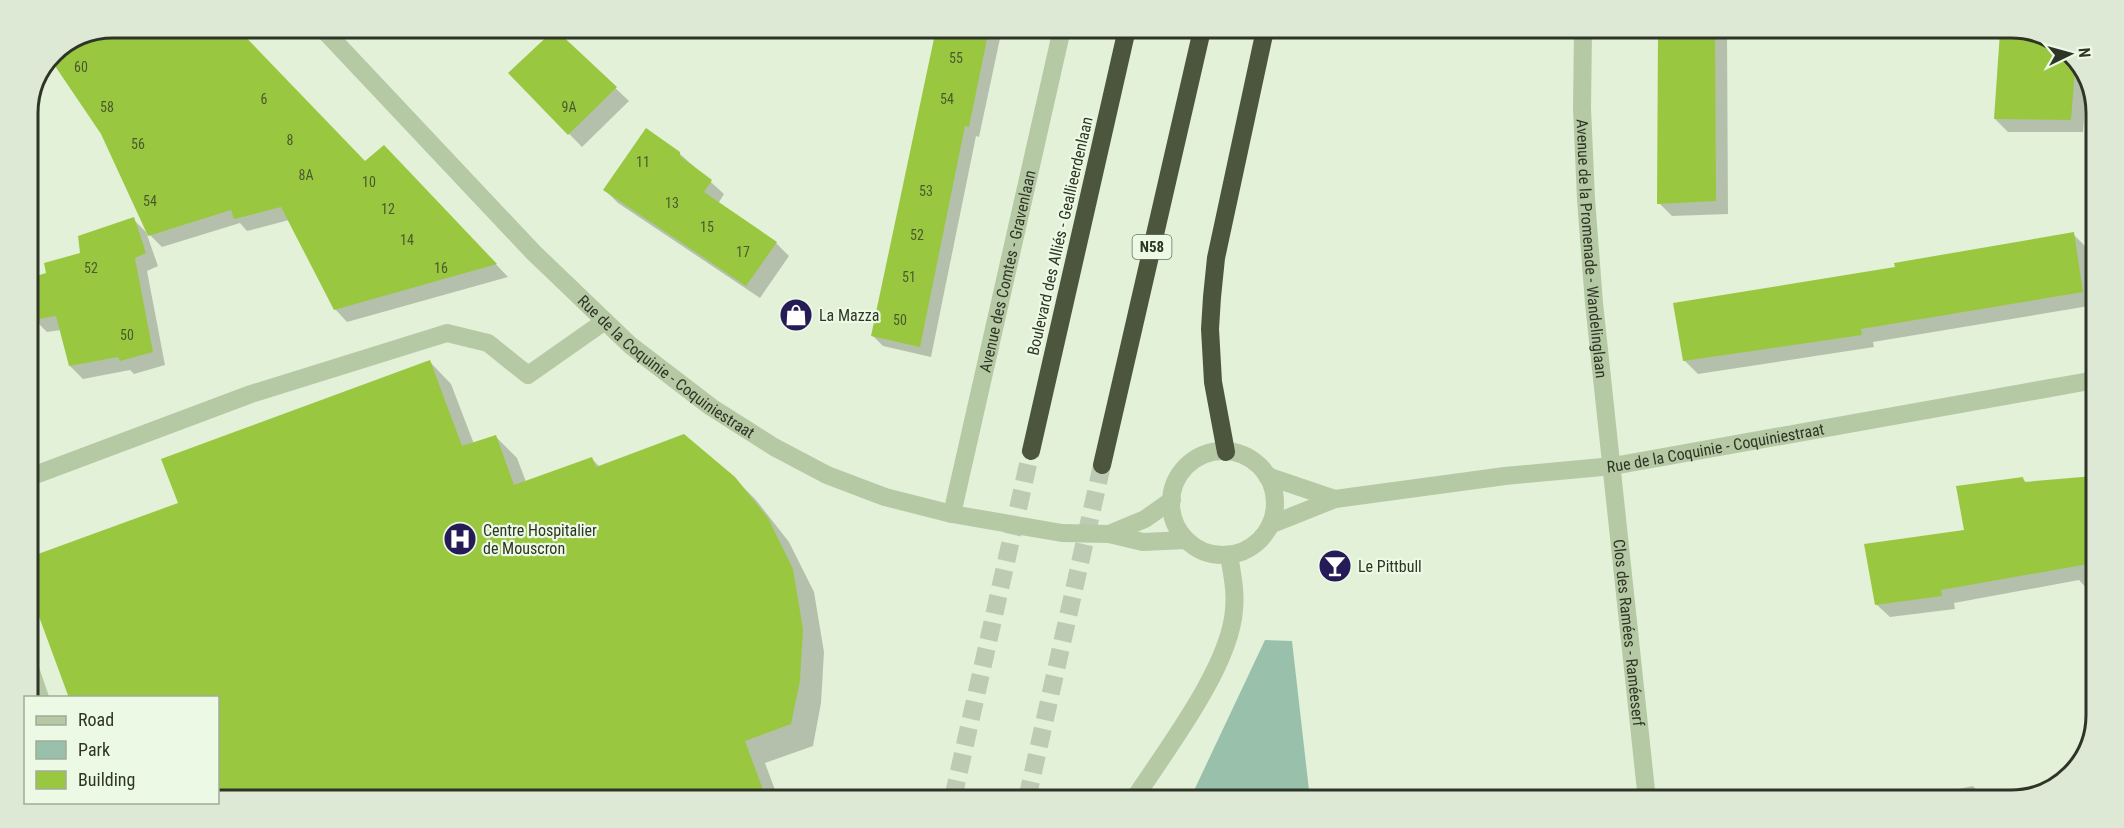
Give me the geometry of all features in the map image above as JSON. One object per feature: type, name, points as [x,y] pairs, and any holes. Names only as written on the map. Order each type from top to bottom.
[{"type":"highway","name":"Boulevard des Alliés - Geallieerdenlaan","points":[[1031,451],[1125,38]]},
{"type":"highway","name":"N58","points":[[1102,465],[1201,38]]},
{"type":"highway","points":[[1226,452],[1211,357],[1210,329],[1213,288],[1216,258],[1263,38]]},
{"type":"street","name":"Rue de la Coquinie - Coquiniestraat","points":[[332,38],[533,252],[630,345],[711,407],[774,447],[827,475],[885,497],[952,514],[1062,533],[1109,534],[1143,542],[1186,540]]},
{"type":"street","name":"Avenue des Comtes - Gravenlaan","points":[[952,514],[1060,38]]},
{"type":"street","name":"Avenue de la Promenade - Wandelinglaan","points":[[1583,38],[1582,108],[1586,199],[1594,303],[1613,466]]},
{"type":"street","points":[[38,474],[251,394],[447,333],[488,343],[528,375],[605,321]]},
{"type":"street","name":"Rue de la Coquinie - Coquiniestraat","points":[[1229,555],[1246,550],[1260,540],[1270,525],[1335,499],[1505,476],[1613,466],[2086,382]]},
{"type":"street","name":"Rue de la Coquinie - Coquiniestraat","points":[[1226,452],[1242,455],[1257,463],[1267,476],[1335,499]]},
{"type":"street","points":[[1140,790],[1204,691],[1224,651],[1234,612],[1235,585],[1229,555],[1215,555],[1202,551],[1186,540],[1176,526],[1172,500],[1175,485],[1183,470],[1195,459],[1210,453],[1226,452]]},
{"type":"street","name":"Clos des Ramées - Raméeserf","points":[[1613,466],[1646,790]]},
{"type":"street","points":[[1267,476],[1276,503],[1270,525]]},
{"type":"street","name":"Rue de la Coquinie - Coquiniestraat","points":[[1109,534],[1145,519],[1172,500]]},
{"type":"green space","points":[[1265,640],[1292,641],[1309,790],[1194,790]]},
{"type":"building","points":[[247,38],[365,161],[384,145],[497,264],[334,310],[281,207],[234,219],[231,210],[148,236],[101,134],[55,66],[71,50],[98,39]]},
{"type":"building","points":[[545,38],[565,38],[617,87],[568,135],[508,73]]},
{"type":"building","points":[[934,38],[987,38],[969,127],[965,126],[920,347],[871,336]]},
{"type":"building","points":[[1658,38],[1715,38],[1716,201],[1657,204]]},
{"type":"building","points":[[2000,38],[2021,38],[2045,45],[2057,53],[2075,73],[2071,120],[1994,119]]},
{"type":"building","points":[[646,128],[680,152],[680,156],[712,180],[704,192],[777,242],[746,286],[603,190]]},
{"type":"building","points":[[134,217],[146,253],[135,258],[153,352],[120,361],[118,357],[69,366],[56,316],[38,319],[38,276],[46,273],[44,263],[80,253],[78,236]]},
{"type":"building","points":[[2074,232],[2083,292],[1861,329],[1862,335],[1683,361],[1673,303],[1895,267],[1894,263]]},
{"type":"building","name":"Centre Hospitalier de Mouscron","points":[[430,360],[462,446],[496,435],[514,485],[592,457],[596,467],[684,434],[735,477],[768,518],[793,569],[803,629],[800,681],[791,724],[745,741],[763,790],[219,790],[219,696],[68,696],[38,614],[38,554],[178,503],[161,459]]},
{"type":"building","points":[[2023,477],[2024,482],[2086,477],[2086,564],[1941,590],[1942,596],[1875,605],[1864,544],[1964,530],[1956,486]]},
{"type":"tunnel","points":[[955,790],[1031,451]]},
{"type":"tunnel","points":[[1029,790],[1102,465]]},
{"type":"place","name":"La Mazza","points":[[796,315]]},
{"type":"place","name":"Centre Hospitalier de Mouscron","points":[[460,539]]},
{"type":"place","name":"Le Pittbull","points":[[1335,566]]}]
